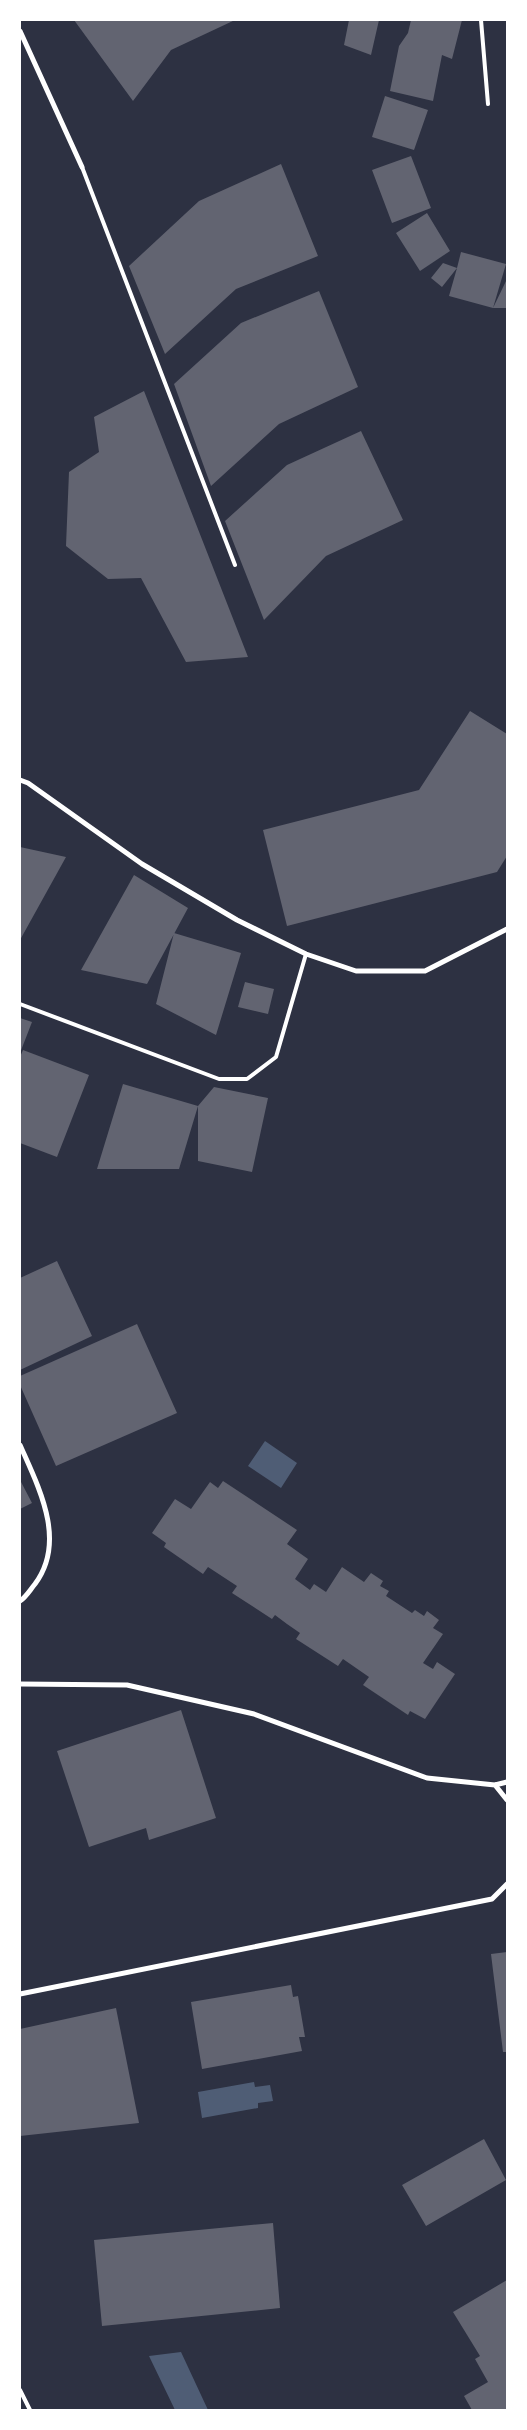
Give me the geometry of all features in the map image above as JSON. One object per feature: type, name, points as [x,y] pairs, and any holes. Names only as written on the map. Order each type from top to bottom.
[{"type":"street","points":[[20,31],[82,167]]},
{"type":"street","points":[[20,780],[28,783],[142,864],[237,920],[306,954],[356,971],[425,972],[507,930]]},
{"type":"street","points":[[20,1445],[46,1510],[51,1543],[45,1571],[20,1601]]},
{"type":"street","points":[[20,1684],[127,1685],[254,1714],[427,1778],[495,1785],[507,1782]]},
{"type":"street","points":[[495,1785],[507,1800]]},
{"type":"street","points":[[20,1994],[492,1899],[507,1884]]},
{"type":"lane","points":[[480,20],[488,104]]},
{"type":"lane","points":[[82,167],[235,564]]},
{"type":"lane","points":[[20,1004],[219,1079],[247,1079],[276,1057],[306,954]]},
{"type":"lane","points":[[20,2390],[30,2410]]},
{"type":"water","points":[[265,1441],[297,1463],[281,1488],[248,1466]]},
{"type":"water","points":[[254,2082],[255,2087],[270,2085],[273,2101],[258,2103],[258,2108],[202,2118],[198,2092]]},
{"type":"water","points":[[181,2352],[208,2410],[175,2410],[149,2356]]},
{"type":"building","points":[[74,20],[235,20],[171,50],[133,101]]},
{"type":"building","points":[[349,20],[379,20],[371,55],[344,45]]},
{"type":"building","points":[[411,20],[462,20],[452,59],[442,55],[433,101],[390,91],[399,46],[408,33]]},
{"type":"building","points":[[385,96],[428,110],[414,150],[372,137]]},
{"type":"building","points":[[411,156],[431,208],[392,223],[372,170]]},
{"type":"building","points":[[281,164],[318,256],[236,289],[165,354],[129,266],[199,201]]},
{"type":"building","points":[[427,213],[450,251],[420,271],[396,233]]},
{"type":"building","points":[[461,252],[506,264],[493,308],[449,296]]},
{"type":"building","points":[[443,263],[457,268],[442,287],[431,278]]},
{"type":"building","points":[[507,279],[507,308],[493,308]]},
{"type":"building","points":[[319,291],[358,387],[279,424],[211,486],[174,384],[241,323]]},
{"type":"building","points":[[144,391],[248,657],[186,662],[141,578],[108,579],[66,546],[69,472],[99,452],[94,417]]},
{"type":"building","points":[[361,431],[403,520],[326,556],[264,620],[225,521],[287,465]]},
{"type":"building","points":[[470,711],[507,734],[507,856],[497,872],[287,926],[263,830],[419,790]]},
{"type":"building","points":[[20,847],[66,857],[20,940]]},
{"type":"building","points":[[134,875],[188,908],[147,984],[81,970]]},
{"type":"building","points":[[174,933],[241,953],[216,1035],[156,1004]]},
{"type":"building","points":[[245,982],[274,989],[268,1014],[238,1007]]},
{"type":"building","points":[[20,1018],[32,1022],[20,1053]]},
{"type":"building","points":[[23,1050],[89,1075],[57,1157],[20,1143],[20,1057]]},
{"type":"building","points":[[123,1084],[198,1106],[179,1169],[97,1169]]},
{"type":"building","points":[[214,1087],[268,1098],[252,1172],[198,1161],[198,1106]]},
{"type":"building","points":[[57,1261],[92,1336],[20,1370],[20,1278]]},
{"type":"building","points":[[137,1324],[177,1413],[56,1466],[20,1385],[20,1376]]},
{"type":"building","points":[[20,1480],[32,1503],[20,1509]]},
{"type":"building","points":[[223,1481],[297,1530],[287,1544],[308,1559],[295,1579],[310,1590],[314,1584],[326,1592],[342,1567],[364,1582],[371,1573],[383,1581],[380,1586],[389,1591],[386,1596],[412,1613],[415,1610],[424,1616],[427,1611],[439,1620],[433,1628],[443,1634],[423,1663],[433,1669],[437,1662],[455,1674],[425,1719],[410,1711],[408,1715],[363,1685],[369,1677],[343,1659],[338,1666],[296,1639],[300,1633],[275,1615],[272,1619],[232,1593],[237,1586],[208,1567],[203,1574],[164,1547],[166,1543],[152,1533],[175,1499],[191,1509],[210,1482],[218,1488]]},
{"type":"building","points":[[181,1710],[216,1818],[149,1840],[146,1828],[89,1847],[57,1751]]},
{"type":"building","points":[[507,1952],[507,2052],[503,2052],[491,1954]]},
{"type":"building","points":[[291,1985],[293,1997],[298,1996],[305,2037],[299,2037],[302,2051],[202,2069],[191,2002]]},
{"type":"building","points":[[116,2008],[139,2123],[20,2136],[20,2029]]},
{"type":"building","points":[[484,2139],[506,2180],[426,2226],[402,2185]]},
{"type":"building","points":[[273,2223],[280,2308],[102,2326],[94,2240]]},
{"type":"building","points":[[507,2280],[507,2410],[472,2410],[464,2396],[488,2382],[475,2359],[480,2356],[453,2312]]}]
